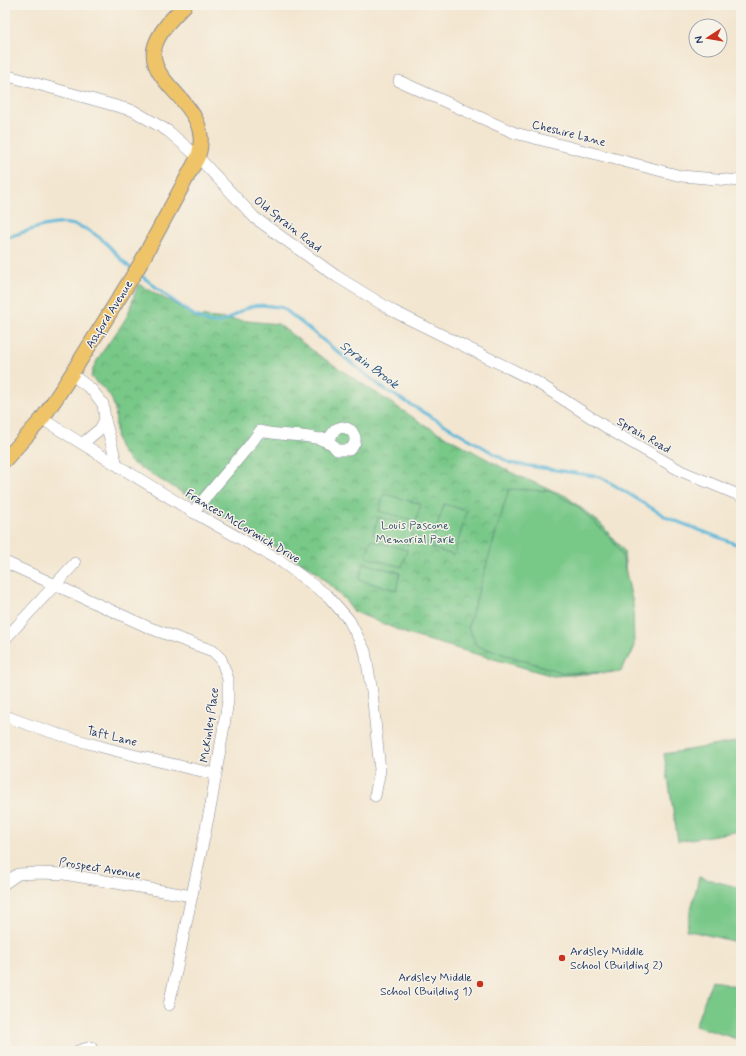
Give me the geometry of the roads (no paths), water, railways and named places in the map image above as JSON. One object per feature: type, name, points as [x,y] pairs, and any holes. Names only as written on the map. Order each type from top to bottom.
[{"type":"main road","name":"Ashford Avenue","points":[[5,460],[42,419],[71,374],[139,266],[198,157],[202,144],[200,128],[190,110],[162,76],[155,62],[154,49],[160,36],[185,5]]},
{"type":"street","name":"Old Sprain Road","points":[[5,75],[134,111],[168,131],[198,157],[255,218],[330,272],[392,311],[541,385]]},
{"type":"street","name":"Cheshire Lane","points":[[399,81],[515,133],[681,176],[741,181]]},
{"type":"street","points":[[71,374],[98,395],[103,404],[105,420],[117,464]]},
{"type":"street","name":"Sprain Road","points":[[541,385],[612,432],[681,471],[741,496]]},
{"type":"street","name":"Frances McCormick Drive","points":[[42,419],[193,512],[282,562],[328,596],[349,620],[365,651],[372,692],[380,770],[375,796]]},
{"type":"street","points":[[83,443],[100,429],[105,420]]},
{"type":"street","points":[[193,512],[260,431],[268,433],[298,434],[320,439]]},
{"type":"street","name":"McKinley Place","points":[[5,562],[150,628],[213,651],[222,659],[228,679],[228,701],[211,804],[169,1005]]},
{"type":"street","points":[[5,639],[76,563]]},
{"type":"street","name":"Taft Lane","points":[[5,716],[46,732],[109,750],[215,774]]},
{"type":"street","name":"Prospect Avenue","points":[[5,883],[18,874],[56,874],[192,896]]},
{"type":"street","points":[[78,1051],[91,1047]]},
{"type":"waterway","name":"Sprain Brook","points":[[5,238],[45,226],[69,224],[81,227],[93,233],[106,243],[132,269]]},
{"type":"waterway","name":"Sprain Brook","points":[[138,273],[187,311],[207,322],[214,323],[224,321],[243,310],[257,305],[283,308],[384,389],[510,463],[601,477],[668,518],[741,546]]},
{"type":"place","name":"Ardsley Middle School (Building 2)","points":[[562,958]]},
{"type":"place","name":"Ardsley Middle School (Building 1)","points":[[480,984]]},
{"type":"park label","name":"Louis Pascone Memorial Park","points":[[415,532]]}]
